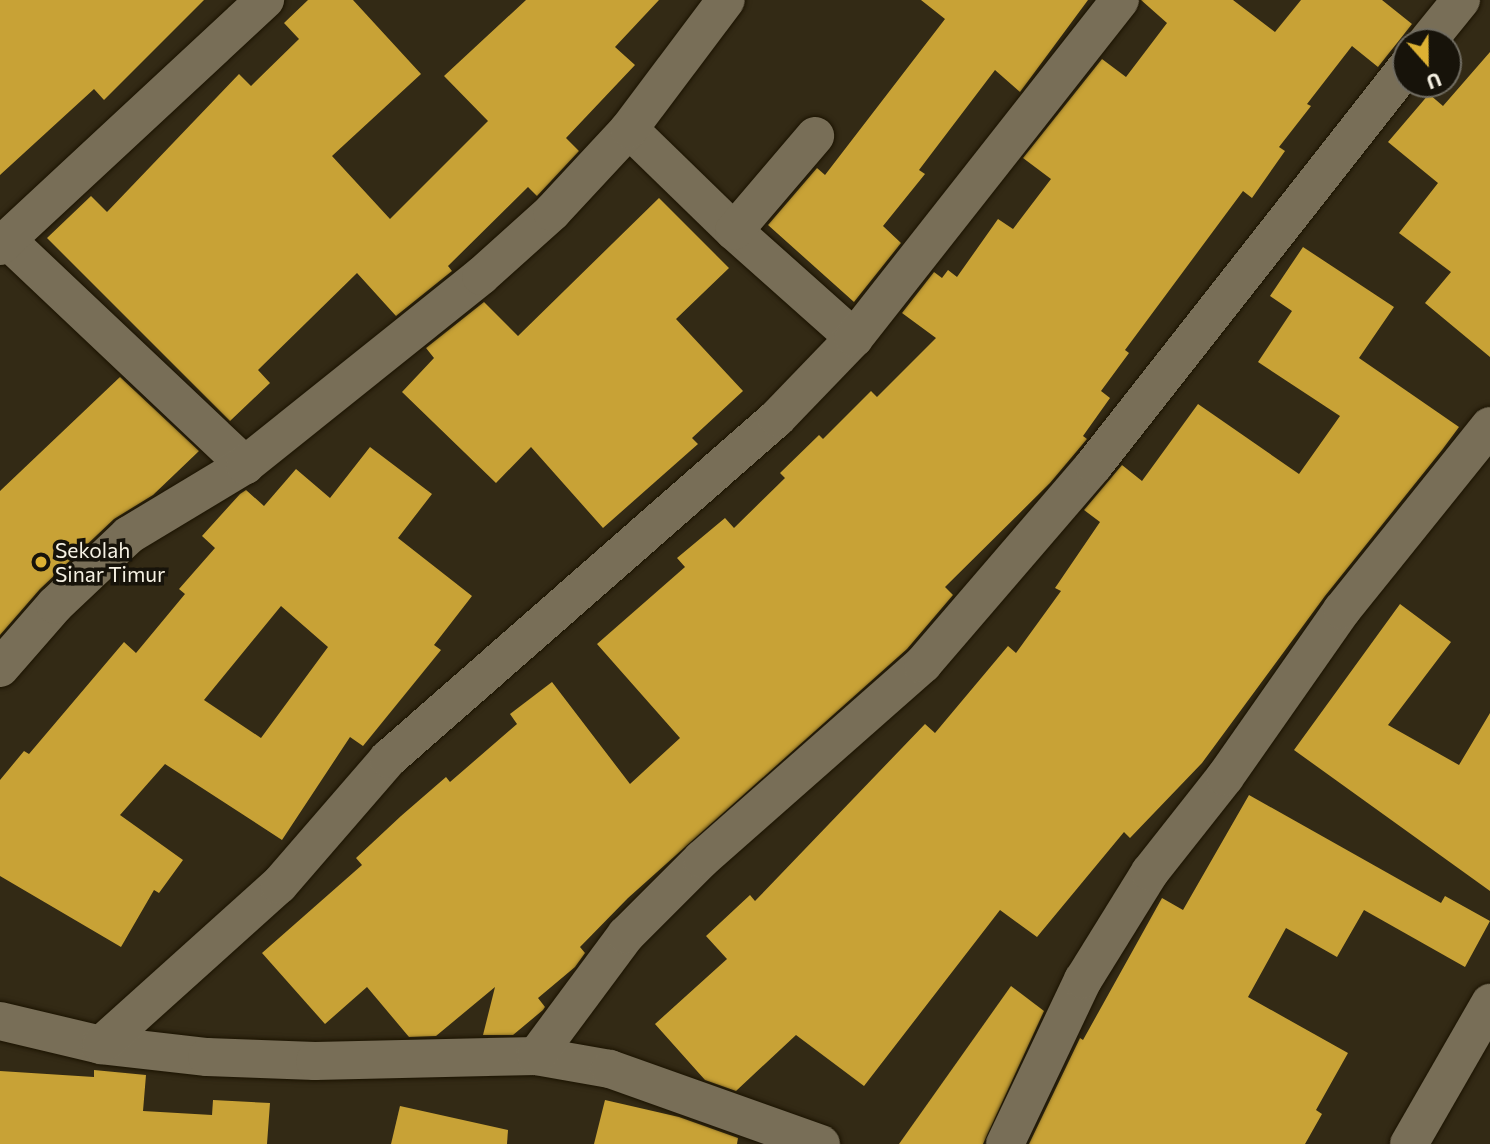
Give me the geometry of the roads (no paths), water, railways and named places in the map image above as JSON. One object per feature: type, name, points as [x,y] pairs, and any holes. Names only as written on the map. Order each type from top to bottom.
[{"type":"street","points":[[245,465],[3,243],[265,0]]},
{"type":"street","points":[[0,668],[55,606],[129,535],[245,465],[481,276],[552,212],[629,129],[726,0]]},
{"type":"street","points":[[101,1045],[279,885],[388,759],[778,418],[854,338],[1120,0]]},
{"type":"street","points":[[1438,28],[1461,0]]},
{"type":"street","points":[[536,1056],[626,935],[702,859],[923,664],[1094,465],[1392,86]]},
{"type":"street","points":[[629,129],[734,231],[854,338]]},
{"type":"street","points":[[734,231],[815,136]]},
{"type":"street","points":[[1005,1144],[1083,980],[1150,872],[1225,778],[1342,610],[1490,426]]},
{"type":"street","points":[[1409,1144],[1490,1003]]},
{"type":"street","points":[[0,1021],[101,1045],[207,1058],[302,1060],[536,1056],[610,1069],[821,1144]]},
{"type":"place","name":"Sekolah Sinar Timur","points":[[41,562]]}]
